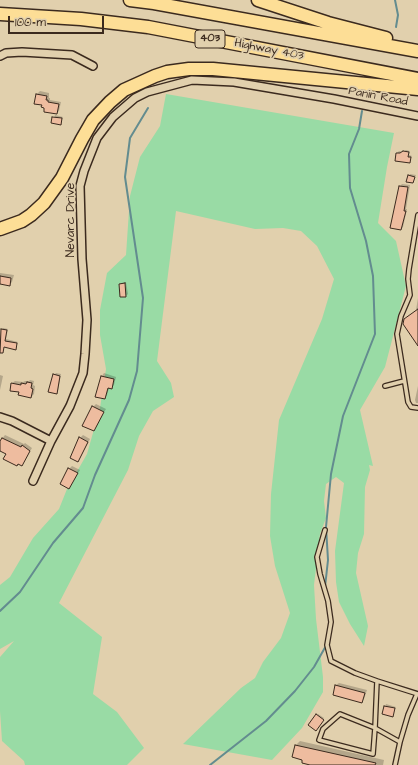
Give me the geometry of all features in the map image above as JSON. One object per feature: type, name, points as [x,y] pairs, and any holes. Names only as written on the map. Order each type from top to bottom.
[{"type":"highway","name":"Highway 403","points":[[130,0],[154,3],[418,51]]},
{"type":"highway","points":[[258,0],[328,23],[418,47]]},
{"type":"highway","name":"Highway 403","points":[[0,14],[81,19],[148,27],[418,79]]},
{"type":"highway","points":[[0,229],[22,221],[44,203],[62,178],[93,120],[110,102],[124,90],[155,76],[167,72],[189,69],[213,69],[418,89]]},
{"type":"street","points":[[0,56],[6,53],[22,52],[72,55],[93,66]]},
{"type":"street","name":"Nevarc Drive","points":[[33,482],[51,440],[70,406],[83,373],[86,320],[82,259],[80,186],[84,171],[97,138],[103,129],[113,117],[135,98],[147,92],[192,80],[234,82],[334,99]]},
{"type":"street","name":"Panin Road","points":[[334,99],[418,116]]},
{"type":"street","points":[[0,417],[12,421],[51,440]]},
{"type":"lane","points":[[418,215],[409,269],[408,279],[410,295],[401,316],[397,334],[408,402],[411,407],[418,408]]},
{"type":"lane","points":[[385,386],[404,381]]},
{"type":"lane","points":[[325,530],[317,557],[329,608],[331,622],[326,646],[332,661],[377,681],[417,694],[408,715],[395,765]]},
{"type":"lane","points":[[377,681],[375,728],[373,754],[319,740],[323,729],[340,714],[375,728],[400,742]]},
{"type":"green space","points":[[166,94],[394,133],[378,223],[396,241],[406,286],[385,367],[360,410],[373,466],[369,465],[370,470],[365,487],[364,534],[358,553],[356,573],[368,626],[364,646],[350,624],[339,602],[336,582],[335,551],[344,483],[336,477],[326,484],[324,501],[326,518],[320,534],[314,585],[316,619],[323,677],[323,692],[302,728],[272,760],[183,744],[241,688],[255,678],[263,662],[281,638],[290,613],[275,566],[270,536],[271,494],[279,420],[322,319],[334,279],[317,246],[301,231],[283,228],[255,229],[176,211],[157,361],[171,383],[174,397],[153,411],[139,436],[128,470],[59,603],[102,637],[93,694],[117,712],[144,748],[127,765],[25,765],[24,761],[2,741],[0,711],[0,657],[14,641],[0,649],[0,585],[10,577],[33,538],[59,509],[67,489],[87,454],[100,408],[106,369],[100,335],[100,310],[107,273],[126,255],[130,196],[140,157],[160,126]]},
{"type":"building","points":[[36,94],[47,96],[46,100],[48,100],[48,102],[59,104],[57,114],[44,112],[44,108],[41,107],[42,105],[34,104]]},
{"type":"building","points":[[52,117],[62,118],[61,125],[51,123]]},
{"type":"building","points":[[403,151],[409,152],[408,157],[411,157],[410,163],[395,161],[396,153]]},
{"type":"building","points":[[408,175],[415,177],[413,183],[406,182]]},
{"type":"building","points":[[399,186],[408,187],[404,211],[406,211],[401,230],[390,228]]},
{"type":"building","points":[[0,276],[11,278],[10,286],[0,284]]},
{"type":"building","points":[[125,283],[126,297],[120,297],[119,284]]},
{"type":"building","points":[[418,309],[418,346],[403,324],[404,319]]},
{"type":"building","points":[[1,329],[7,330],[5,341],[17,343],[16,350],[4,347],[3,353],[0,353]]},
{"type":"building","points":[[53,374],[60,376],[57,394],[48,392]]},
{"type":"building","points":[[101,376],[114,379],[112,389],[108,388],[105,399],[95,397]]},
{"type":"building","points":[[27,382],[32,383],[31,388],[33,389],[31,398],[18,395],[19,392],[10,391],[11,383],[21,385],[21,383],[26,384]]},
{"type":"building","points":[[92,406],[104,412],[94,431],[82,426]]},
{"type":"building","points":[[79,437],[88,442],[78,462],[70,458]]},
{"type":"building","points":[[2,438],[21,447],[22,445],[30,451],[22,466],[18,464],[17,466],[3,459],[6,454],[0,451],[0,441]]},
{"type":"building","points":[[68,468],[78,473],[69,489],[60,484]]},
{"type":"building","points":[[335,685],[365,693],[362,703],[333,695]]},
{"type":"building","points":[[384,706],[395,708],[393,717],[382,714]]},
{"type":"building","points":[[316,714],[324,720],[316,731],[308,725]]},
{"type":"building","points":[[295,745],[376,763],[375,765],[310,765],[302,763],[302,760],[292,757]]},
{"type":"waterway","points":[[395,0],[398,15],[396,27]]},
{"type":"waterway","points":[[0,611],[20,592],[53,543],[83,508],[95,475],[129,400],[137,371],[143,298],[125,177],[130,138],[148,108]]},
{"type":"waterway","points":[[325,587],[328,560],[326,527],[331,474],[343,416],[375,334],[373,276],[366,241],[350,188],[349,154],[359,129],[362,111]]},
{"type":"waterway","points":[[210,765],[266,721],[295,691],[314,667],[327,644]]}]
